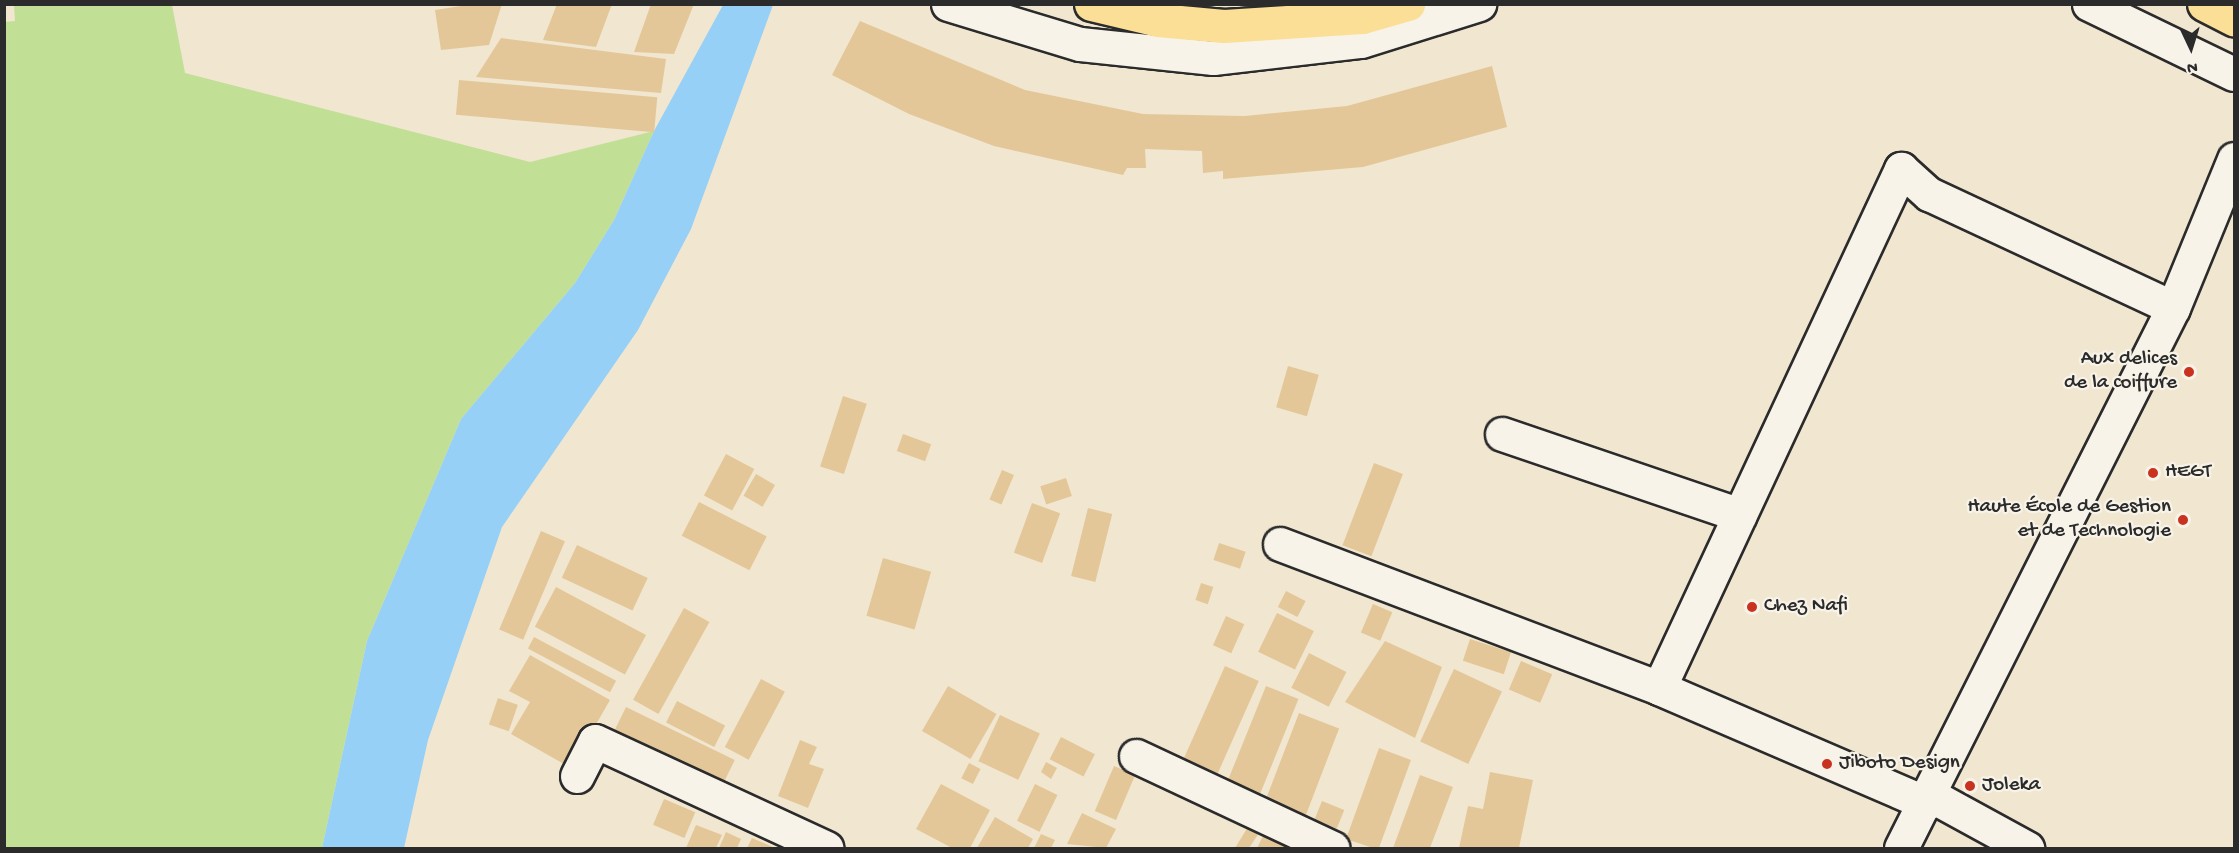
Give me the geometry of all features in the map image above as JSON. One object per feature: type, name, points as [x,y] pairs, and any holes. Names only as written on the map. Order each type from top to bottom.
[{"type":"highway","points":[[1091,4],[1158,20],[1224,26],[1362,17],[1407,4]]},
{"type":"street","points":[[948,4],[1080,44],[1213,57],[1361,41],[1479,4]]},
{"type":"street","points":[[2089,4],[2235,74]]},
{"type":"street","points":[[1901,849],[2173,308],[2235,159]]},
{"type":"street","points":[[1659,688],[1901,169],[1929,195],[2173,308]]},
{"type":"street","points":[[1502,434],[1740,515]]},
{"type":"street","points":[[1280,544],[1659,688],[1928,799],[2026,849]]},
{"type":"street","points":[[577,776],[595,741],[827,849]]},
{"type":"street","points":[[1136,756],[1332,849]]},
{"type":"green space","points":[[14,5],[172,5],[185,73],[530,162],[654,131],[614,220],[575,283],[461,419],[367,641],[322,848],[5,848],[4,22],[15,21]]},
{"type":"water","points":[[723,5],[773,5],[691,229],[638,330],[502,527],[428,740],[404,848],[322,848],[367,641],[461,419],[575,283],[614,220],[654,131]]},
{"type":"building","points":[[474,4],[502,4],[489,45],[441,50],[435,10]]},
{"type":"building","points":[[557,4],[612,4],[596,47],[543,40]]},
{"type":"building","points":[[651,4],[694,4],[674,54],[634,52]]},
{"type":"building","points":[[860,21],[1025,90],[1143,114],[1245,116],[1347,106],[1492,66],[1507,127],[1363,167],[1223,179],[1223,171],[1203,173],[1202,151],[1145,149],[1146,168],[1127,168],[1123,175],[994,146],[909,114],[832,75]]},
{"type":"building","points":[[501,38],[666,59],[661,93],[476,77]]},
{"type":"building","points":[[459,80],[657,97],[654,132],[456,115]]},
{"type":"building","points":[[1288,366],[1319,375],[1307,416],[1276,407]]},
{"type":"building","points":[[843,396],[867,404],[844,474],[820,466]]},
{"type":"building","points":[[903,434],[931,444],[925,461],[897,451]]},
{"type":"building","points":[[726,454],[754,469],[732,511],[704,495]]},
{"type":"building","points":[[1374,463],[1403,474],[1371,556],[1342,545]]},
{"type":"building","points":[[1002,470],[1014,475],[1001,505],[989,499]]},
{"type":"building","points":[[756,474],[775,485],[763,507],[744,496]]},
{"type":"building","points":[[1066,478],[1072,496],[1046,504],[1040,486]]},
{"type":"building","points":[[699,502],[767,537],[749,570],[682,536]]},
{"type":"building","points":[[1032,503],[1060,513],[1042,563],[1014,553]]},
{"type":"building","points":[[1088,508],[1112,514],[1095,582],[1071,576]]},
{"type":"building","points":[[541,531],[565,541],[523,640],[499,629]]},
{"type":"building","points":[[1219,543],[1246,552],[1240,569],[1213,560]]},
{"type":"building","points":[[577,545],[648,578],[632,611],[562,578]]},
{"type":"building","points":[[883,558],[931,572],[915,629],[866,616]]},
{"type":"building","points":[[1201,583],[1213,587],[1208,604],[1195,600]]},
{"type":"building","points":[[556,587],[646,635],[625,675],[535,627]]},
{"type":"building","points":[[1286,591],[1306,601],[1297,617],[1278,607]]},
{"type":"building","points":[[1373,604],[1392,612],[1380,641],[1361,633]]},
{"type":"building","points":[[684,608],[709,622],[658,714],[633,700]]},
{"type":"building","points":[[1277,613],[1314,631],[1295,670],[1258,652]]},
{"type":"building","points":[[1226,616],[1244,624],[1231,653],[1213,645]]},
{"type":"building","points":[[534,637],[616,681],[610,692],[528,648]]},
{"type":"building","points":[[1470,639],[1511,652],[1504,674],[1463,661]]},
{"type":"building","points":[[1385,641],[1442,667],[1415,738],[1345,702]]},
{"type":"building","points":[[1309,653],[1346,672],[1329,707],[1291,688]]},
{"type":"building","points":[[530,655],[610,700],[571,768],[511,734],[530,702],[509,691]]},
{"type":"building","points":[[1521,661],[1552,674],[1540,703],[1509,690]]},
{"type":"building","points":[[1225,666],[1259,681],[1218,773],[1184,758]]},
{"type":"building","points":[[1454,669],[1502,691],[1468,764],[1420,742]]},
{"type":"building","points":[[761,679],[785,692],[749,760],[725,747]]},
{"type":"building","points":[[948,686],[996,714],[970,759],[922,731]]},
{"type":"building","points":[[1266,686],[1298,699],[1260,795],[1227,781]]},
{"type":"building","points":[[498,698],[518,705],[509,731],[489,724]]},
{"type":"building","points":[[677,701],[725,726],[714,747],[666,722]]},
{"type":"building","points":[[626,707],[735,760],[722,786],[613,733]]},
{"type":"building","points":[[1299,713],[1339,728],[1304,819],[1264,804]]},
{"type":"building","points":[[1000,715],[1040,734],[1018,780],[978,761]]},
{"type":"building","points":[[1061,737],[1095,754],[1084,777],[1050,759]]},
{"type":"building","points":[[800,740],[817,747],[809,764],[824,769],[808,808],[778,796]]},
{"type":"building","points":[[1379,748],[1411,760],[1379,848],[1373,848],[1346,839]]},
{"type":"building","points":[[1046,762],[1057,768],[1051,779],[1041,772]]},
{"type":"building","points":[[969,763],[981,769],[973,784],[961,778]]},
{"type":"building","points":[[1114,766],[1135,775],[1116,820],[1095,811]]},
{"type":"building","points":[[1490,772],[1533,780],[1519,848],[1459,848],[1468,806],[1483,809]]},
{"type":"building","points":[[1420,775],[1453,787],[1430,848],[1393,848]]},
{"type":"building","points":[[941,784],[990,810],[970,848],[952,848],[916,829]]},
{"type":"building","points":[[1035,784],[1057,795],[1039,832],[1017,821]]},
{"type":"building","points":[[664,799],[695,812],[684,838],[653,825]]},
{"type":"building","points":[[1322,801],[1344,810],[1337,829],[1315,820]]},
{"type":"building","points":[[1082,813],[1116,829],[1106,848],[1067,844]]},
{"type":"building","points":[[995,817],[1033,839],[1028,848],[977,848]]},
{"type":"building","points":[[696,825],[722,835],[716,848],[686,848]]},
{"type":"building","points":[[1248,827],[1259,833],[1249,848],[1235,848]]},
{"type":"building","points":[[726,832],[741,839],[737,848],[719,848]]},
{"type":"building","points":[[1041,834],[1055,840],[1051,848],[1034,848]]},
{"type":"building","points":[[1263,836],[1290,848],[1257,848]]},
{"type":"building","points":[[752,838],[775,848],[747,848]]},
{"type":"place","name":"Aux delices de la coiffure","points":[[2189,372]]},
{"type":"place","name":"HEGT","points":[[2153,473]]},
{"type":"place","name":"Haute École de Gestion et de Technologie","points":[[2183,520]]},
{"type":"place","name":"Chez Nafi","points":[[1752,607]]},
{"type":"place","name":"Jiboto Design","points":[[1827,764]]},
{"type":"place","name":"Joleka","points":[[1970,786]]}]
